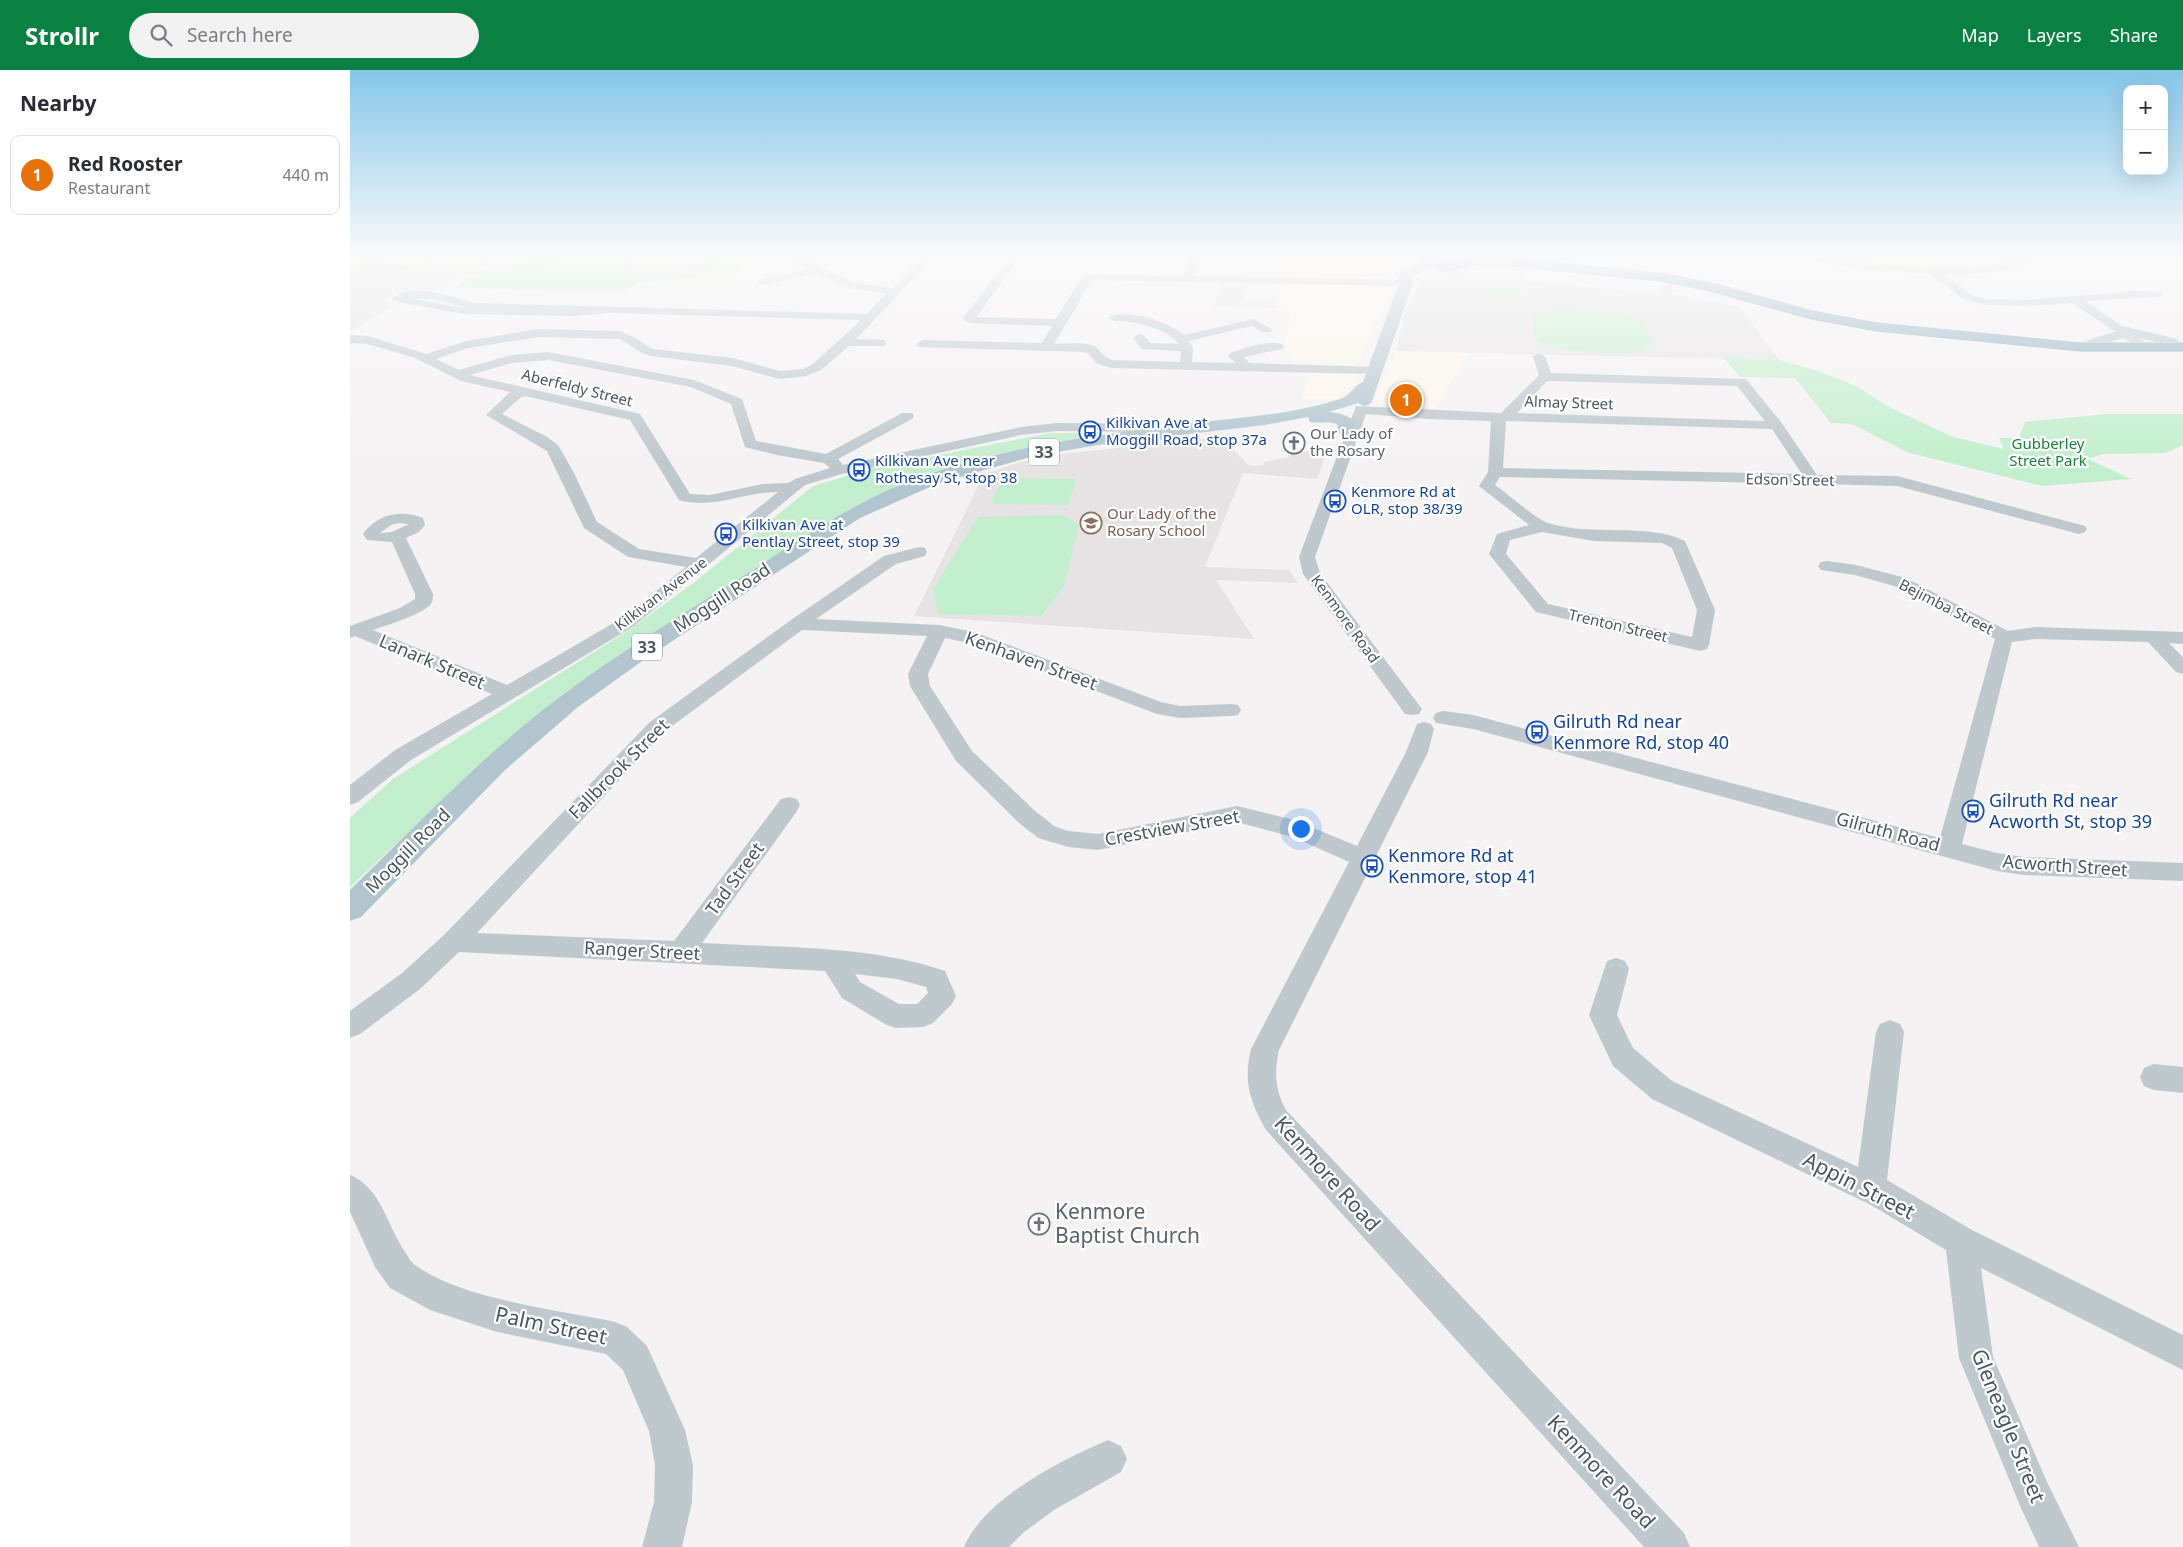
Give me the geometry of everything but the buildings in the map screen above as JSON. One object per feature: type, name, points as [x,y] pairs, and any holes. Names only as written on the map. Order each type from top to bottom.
[{"type":"highway","points":[[1866,325],[2064,346],[2179,343]]},
{"type":"highway","points":[[1892,325],[2029,339],[2144,345]]},
{"type":"main road","name":"Moggill Road","points":[[350,909],[496,764],[570,702],[637,654],[853,514],[932,479],[995,461],[1094,444],[1361,408],[1390,325]]},
{"type":"main road","points":[[2093,343],[2125,332],[2179,343]]},
{"type":"main road","name":"Moggill Road","points":[[1310,415],[1355,398],[1371,377]]},
{"type":"main road","points":[[1310,415],[1344,420],[1347,423],[1346,432],[1351,434]]},
{"type":"street","points":[[424,358],[466,345],[529,334],[620,335],[630,339],[640,348],[651,352],[733,362],[768,373],[792,375],[817,367],[846,342],[862,325]]},
{"type":"street","points":[[1046,347],[1059,325]]},
{"type":"street","points":[[1153,325],[1169,330],[1184,344],[1184,366]]},
{"type":"street","points":[[1139,338],[1146,346],[1150,347],[1184,344],[1245,325]]},
{"type":"street","points":[[1258,325],[1266,330]]},
{"type":"street","points":[[2114,325],[2144,345]]},
{"type":"street","name":"Aberfeldy Street","points":[[350,339],[368,340],[417,354],[466,378],[635,417],[684,497],[691,500],[706,500],[771,487],[790,488]]},
{"type":"street","points":[[846,342],[880,343]]},
{"type":"street","points":[[922,344],[1092,350],[1100,360],[1111,364],[1242,368],[1371,377]]},
{"type":"street","points":[[1242,368],[1242,361],[1230,357],[1251,350],[1278,346]]},
{"type":"street","points":[[459,374],[511,359],[548,356],[694,384],[737,402],[750,444],[834,464],[907,416]]},
{"type":"street","points":[[1540,357],[1544,373],[1548,377]]},
{"type":"street","points":[[1542,527],[1487,486],[1494,472],[1498,420],[1508,415],[1541,379],[1548,377],[1742,382],[1776,425],[1814,481]]},
{"type":"street","points":[[523,392],[516,395],[493,415],[542,440],[553,448],[567,473],[590,525],[634,553],[701,564]]},
{"type":"street","name":"Almay Street","points":[[1361,408],[1428,415],[1776,425]]},
{"type":"street","name":"Kenmore Road","points":[[1361,408],[1311,541],[1307,556],[1309,566],[1312,574],[1427,719],[1417,752],[1265,1049],[1260,1070],[1261,1087],[1266,1104],[1276,1120],[1670,1547]]},
{"type":"street","name":"Kilkivan Avenue","points":[[350,797],[383,769],[404,755],[628,622],[701,564],[790,488],[834,464],[1042,428],[1154,428],[1162,435]]},
{"type":"street","name":"Edson Street","points":[[1494,472],[1897,482],[2080,529]]},
{"type":"street","name":"Trenton Street","points":[[1542,527],[1594,536],[1665,538],[1679,545],[1706,610],[1700,645],[1542,608],[1498,554],[1503,537],[1542,527]]},
{"type":"street","points":[[353,631],[419,605],[424,601],[424,594],[397,536]]},
{"type":"street","name":"Fallbrook Street","points":[[350,1026],[412,981],[452,942],[657,727],[797,624],[890,560],[919,552]]},
{"type":"street","name":"Bejimba Street","points":[[1827,566],[1856,570],[1900,582],[2005,638]]},
{"type":"street","name":"Kenhaven Street","points":[[797,624],[938,631],[974,638],[1157,708],[1180,712],[1231,710]]},
{"type":"street","name":"Lanark Street","points":[[353,631],[508,693]]},
{"type":"street","name":"Crestview Street","points":[[938,631],[918,674],[920,686],[944,728],[964,756],[1026,816],[1046,832],[1068,839],[1098,842],[1237,814],[1256,817],[1366,849]]},
{"type":"street","points":[[2005,638],[2036,633],[2183,638]]},
{"type":"street","points":[[2153,636],[2183,668]]},
{"type":"street","name":"Gilruth Road","points":[[1427,719],[1473,722],[1949,848],[2002,643],[2005,638]]},
{"type":"street","name":"Tad Street","points":[[681,952],[789,806]]},
{"type":"street","name":"Acworth Street","points":[[1949,848],[1997,862],[2024,866],[2183,872]]},
{"type":"street","name":"Ranger Street","points":[[452,942],[832,961]]},
{"type":"street","name":"Appin Street","points":[[1616,969],[1603,1015],[1623,1057],[1662,1090],[1870,1189],[1961,1241],[2183,1353]]},
{"type":"street","points":[[1870,1189],[1890,1032]]},
{"type":"street","points":[[2154,1077],[2183,1080]]},
{"type":"street","name":"Palm Street","points":[[350,1190],[360,1199],[387,1255],[402,1276],[442,1298],[497,1315],[615,1339],[635,1358],[667,1430],[674,1464],[673,1502],[662,1547]]},
{"type":"street","name":"Gleneagle Street","points":[[1961,1241],[1976,1358],[2034,1494],[2059,1547]]},
{"type":"street","points":[[984,1547],[993,1534],[1025,1506],[1108,1459]]},
{"type":"shaded area","points":[[350,325],[361,325],[350,331]]},
{"type":"shaded area","points":[[1289,325],[1375,325],[1358,364],[1355,366],[1293,364],[1285,348]]},
{"type":"shaded area","points":[[1402,325],[1753,325],[1779,360],[1397,351]]},
{"type":"shaded area","points":[[1397,351],[1469,352],[1436,408],[1378,404],[1374,400]]},
{"type":"shaded area","points":[[1308,373],[1359,375],[1350,393],[1335,399],[1302,399]]},
{"type":"shaded area","name":"Our Lady of the Rosary School","points":[[1221,437],[1247,464],[1252,466],[1263,465],[1265,462],[1289,457],[1291,454],[1329,447],[1317,479],[1243,473],[1205,567],[1289,570],[1298,583],[1216,580],[1254,639],[914,616],[984,474],[1017,463],[1062,454]]},
{"type":"green space","points":[[1533,325],[1644,325],[1653,340],[1645,349],[1631,353],[1603,353],[1551,348],[1535,339]]},
{"type":"green space","name":"Gubberley Street Park","points":[[1724,358],[1779,360],[1821,372],[1854,385],[1891,408],[1953,437],[2004,449],[1999,438],[2019,438],[2025,422],[2106,414],[2183,414],[2183,445],[2165,453],[2103,454],[2088,459],[2131,479],[2042,486],[1907,452],[1852,424],[1831,423],[1795,378],[1740,377]]},
{"type":"green space","points":[[1050,433],[1096,433],[1093,437],[996,454],[935,472],[851,509],[567,691],[476,769],[350,887],[350,818],[393,779],[632,628],[696,581],[813,486],[873,468]]},
{"type":"green space","points":[[1002,478],[1076,479],[1068,505],[991,504]]},
{"type":"green space","points":[[1063,515],[1079,525],[1064,586],[1041,616],[938,614],[933,589],[978,517]]},
{"type":"place","name":"Red Rooster","points":[[1406,400]]},
{"type":"place","name":"Kilkivan Ave at Moggill Road, stop 37a","points":[[1090,432]]},
{"type":"place","name":"Our Lady of the Rosary","points":[[1294,443]]},
{"type":"place","name":"Kilkivan Ave near Rothesay St, stop 38","points":[[859,470]]},
{"type":"place","name":"Kenmore Rd at OLR, stop 38/39","points":[[1335,501]]},
{"type":"place","name":"Our Lady of the Rosary School","points":[[1091,523]]},
{"type":"place","name":"Kilkivan Ave at Pentlay Street, stop 39","points":[[726,534]]},
{"type":"place","name":"Gilruth Rd near Kenmore Rd, stop 40","points":[[1537,732]]},
{"type":"place","name":"Gilruth Rd near Acworth St, stop 39","points":[[1973,811]]},
{"type":"place","name":"Kenmore Rd at Kenmore, stop 41","points":[[1372,866]]},
{"type":"place","name":"Kenmore Baptist Church","points":[[1039,1224]]}]
